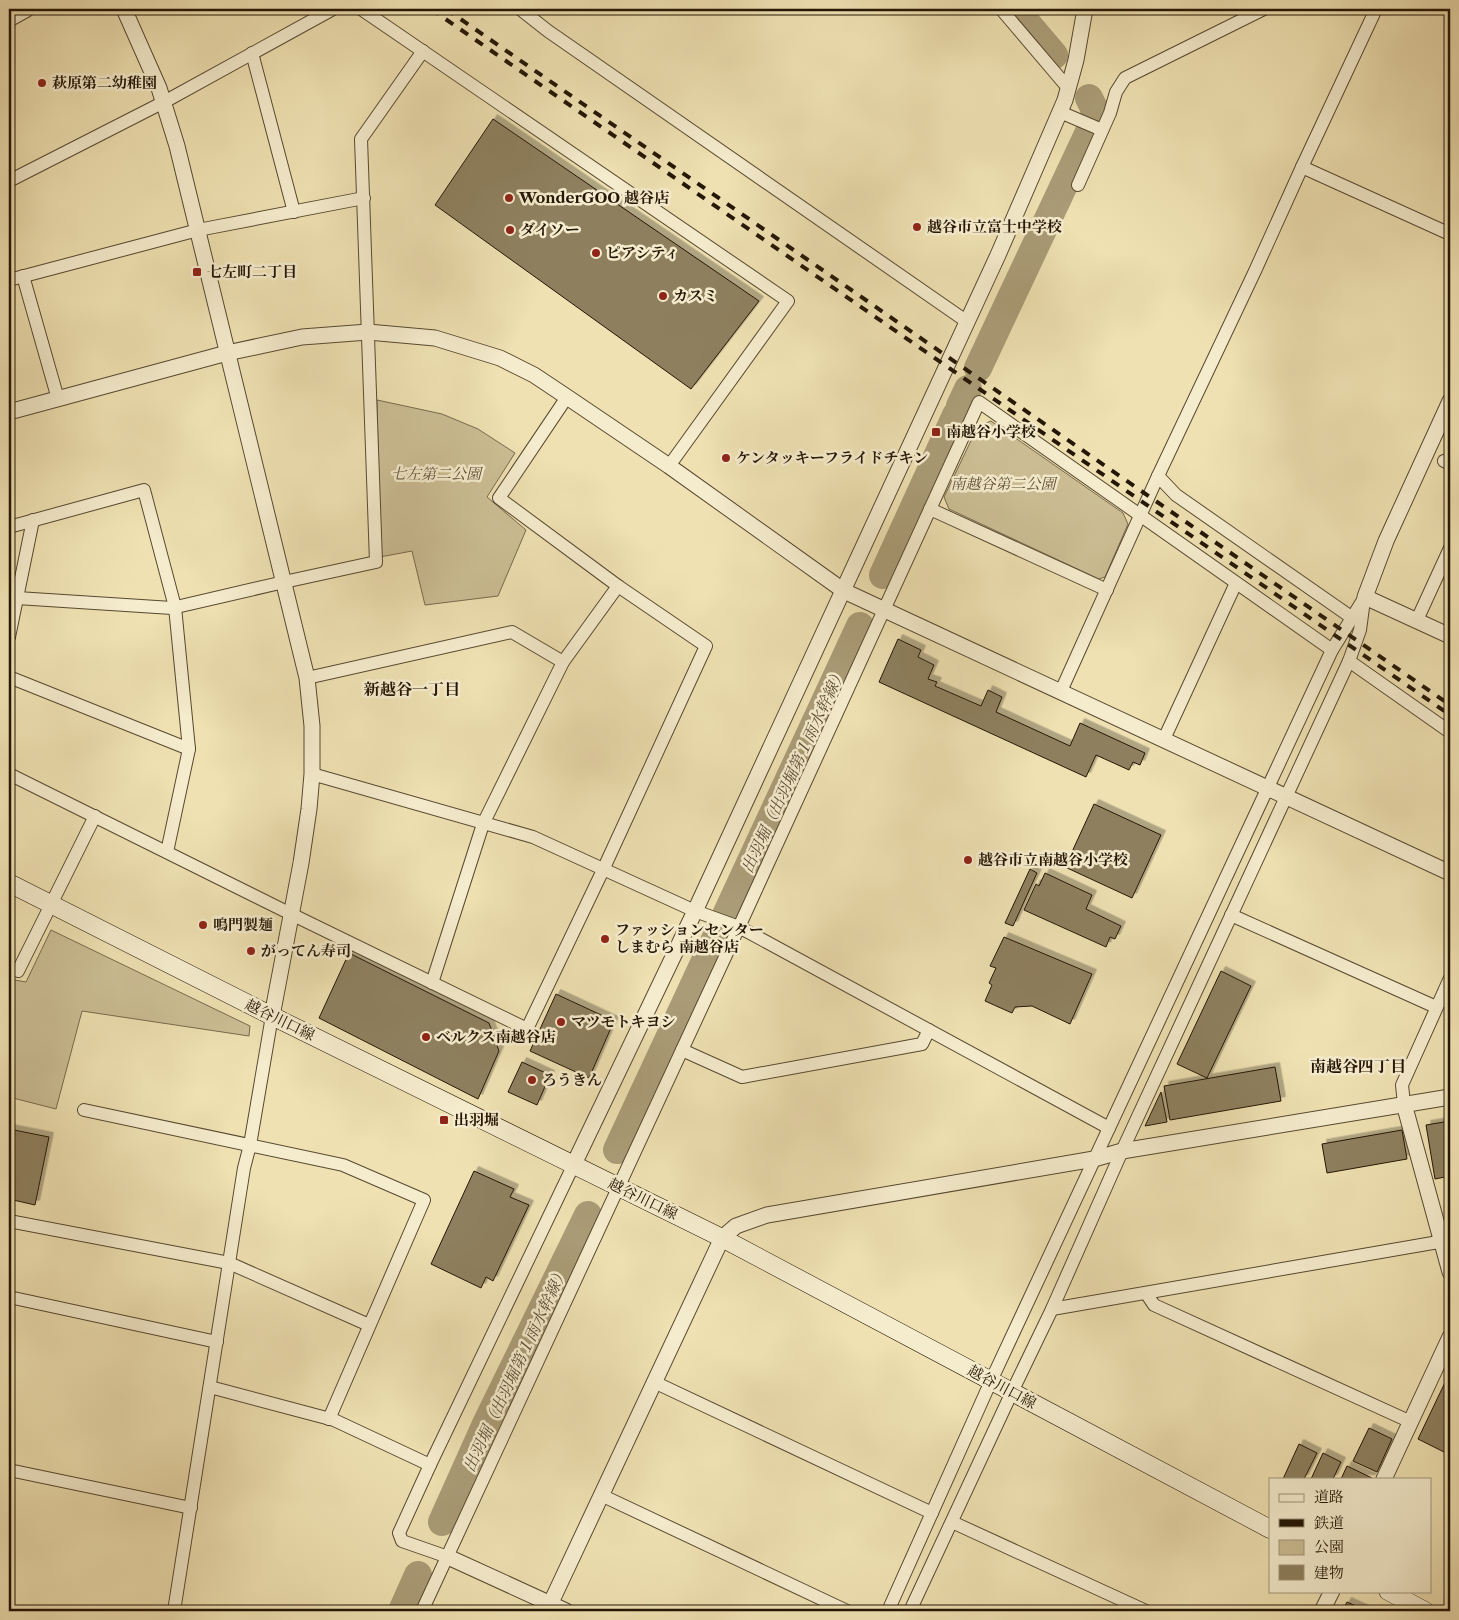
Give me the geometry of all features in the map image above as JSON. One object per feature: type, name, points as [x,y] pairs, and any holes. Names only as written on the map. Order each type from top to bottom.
[{"type":"main road","name":"越谷川口線","points":[[9,883],[272,1016],[722,1238],[1269,1528]]},
{"type":"main road","points":[[1390,1592],[1425,1611]]},
{"type":"street","points":[[9,20],[27,9]]},
{"type":"street","points":[[124,9],[159,88],[177,146],[307,678],[312,726],[312,774],[301,863],[250,1145],[244,1168],[174,1611]]},
{"type":"street","points":[[9,181],[164,102],[334,9]]},
{"type":"street","points":[[361,9],[788,301],[670,466]]},
{"type":"street","points":[[520,9],[548,31],[966,321]]},
{"type":"street","points":[[1001,9],[1070,87]]},
{"type":"street","points":[[566,1611],[549,1608],[448,1556],[402,1541],[399,1533],[695,911],[998,255],[1070,87],[1084,9]]},
{"type":"street","points":[[1078,184],[1102,130],[1116,92],[1125,78],[1264,9]]},
{"type":"street","points":[[1061,691],[1158,476],[1376,9]]},
{"type":"street","points":[[17,598],[175,607],[376,562],[362,140],[423,51]]},
{"type":"street","points":[[252,53],[294,212]]},
{"type":"street","points":[[1060,112],[1102,130]]},
{"type":"street","points":[[1302,166],[1450,234]]},
{"type":"street","points":[[9,280],[198,230],[364,198]]},
{"type":"street","points":[[23,276],[58,399]]},
{"type":"street","points":[[9,412],[227,353],[302,337],[368,332],[435,338],[500,358],[534,375],[670,466],[844,591],[1450,873]]},
{"type":"street","points":[[9,774],[526,1029],[603,870],[706,646],[618,586],[499,498],[567,397]]},
{"type":"street","points":[[910,1611],[1052,1309],[1122,1151],[1349,661],[1360,630],[1365,597],[1386,541],[1450,401]]},
{"type":"street","points":[[422,1611],[739,927],[979,402],[1332,650]]},
{"type":"street","points":[[1158,476],[1176,496],[1351,617]]},
{"type":"street","points":[[9,527],[144,490],[175,607],[189,750],[167,852]]},
{"type":"street","points":[[930,509],[1107,590]]},
{"type":"street","points":[[9,637],[33,520]]},
{"type":"street","points":[[1417,620],[1450,548]]},
{"type":"street","points":[[1164,739],[1236,583]]},
{"type":"street","points":[[432,983],[483,824],[563,662],[618,586]]},
{"type":"street","points":[[888,1611],[1094,1158],[1332,650],[1365,597]]},
{"type":"street","points":[[1365,597],[1450,636]]},
{"type":"street","points":[[307,678],[512,632],[563,662]]},
{"type":"street","points":[[1349,661],[1450,732]]},
{"type":"street","points":[[9,678],[189,750]]},
{"type":"street","points":[[312,774],[533,837],[695,911],[739,927],[1109,1128]]},
{"type":"street","points":[[9,969],[18,971],[95,816]]},
{"type":"street","points":[[1231,915],[1436,1007]]},
{"type":"street","points":[[1450,978],[1402,1085],[1404,1104],[1446,1241],[1450,1272]]},
{"type":"street","points":[[682,1050],[742,1077],[922,1044],[929,1030]]},
{"type":"street","points":[[549,1608],[722,1238],[736,1226],[767,1215],[1094,1158],[1122,1151],[1450,1097]]},
{"type":"street","points":[[84,1110],[343,1165],[424,1200],[329,1419]]},
{"type":"street","points":[[9,1221],[229,1263],[369,1326]]},
{"type":"street","points":[[1052,1309],[1446,1241]]},
{"type":"street","points":[[1146,1293],[1154,1305],[1411,1422]]},
{"type":"street","points":[[9,1297],[217,1342]]},
{"type":"street","points":[[1384,1478],[1450,1337]]},
{"type":"street","points":[[654,1382],[932,1513]]},
{"type":"street","points":[[210,1387],[329,1419],[430,1466]]},
{"type":"street","points":[[9,1470],[191,1508]]},
{"type":"street","points":[[601,1495],[847,1611]]},
{"type":"street","points":[[952,1522],[1146,1611]]},
{"type":"street","points":[[1322,1611],[1332,1592]]},
{"type":"green space","name":"七左第二公園","points":[[377,400],[442,414],[478,429],[515,453],[487,497],[526,530],[498,596],[425,605],[412,551],[380,557]]},
{"type":"green space","name":"南越谷第二公園","points":[[991,421],[1123,513],[1128,524],[1105,577],[1099,579],[949,509],[944,497],[978,426]]},
{"type":"green space","points":[[51,930],[250,1026],[249,1036],[82,1011],[56,1109],[9,1097],[9,979],[26,982]]},
{"type":"building","name":"ピアシティ","points":[[493,119],[759,301],[691,389],[435,205]]},
{"type":"building","points":[[898,639],[921,650],[918,657],[934,665],[928,679],[937,682],[935,686],[981,706],[988,690],[1002,697],[996,712],[1070,746],[1080,723],[1145,753],[1140,765],[1133,762],[1129,770],[1096,755],[1086,777],[879,682]]},
{"type":"building","points":[[1094,804],[1161,835],[1132,898],[1065,867]]},
{"type":"building","points":[[1030,869],[1037,873],[1013,926],[1005,923]]},
{"type":"building","points":[[1045,873],[1092,895],[1086,909],[1121,926],[1115,939],[1110,937],[1106,947],[1024,910],[1036,884],[1039,886]]},
{"type":"building","points":[[1004,937],[1092,974],[1070,1024],[1032,1006],[1015,1007],[1012,1013],[985,1001],[992,985],[989,983],[996,968],[990,966]]},
{"type":"building","name":"ベルクス南越谷店","points":[[349,953],[489,1023],[499,1051],[478,1099],[319,1018]]},
{"type":"building","points":[[1221,971],[1251,986],[1207,1078],[1177,1064]]},
{"type":"building","points":[[556,994],[614,1021],[589,1078],[530,1051]]},
{"type":"building","points":[[522,1062],[550,1075],[537,1105],[508,1092]]},
{"type":"building","points":[[1275,1067],[1281,1101],[1170,1120],[1164,1086]]},
{"type":"building","points":[[1161,1092],[1167,1122],[1145,1126]]},
{"type":"building","points":[[1450,1121],[1450,1176],[1435,1179],[1426,1125]]},
{"type":"building","points":[[9,1129],[49,1137],[35,1205],[9,1199]]},
{"type":"building","points":[[1402,1130],[1407,1159],[1327,1173],[1322,1144]]},
{"type":"building","points":[[474,1171],[514,1189],[510,1197],[529,1205],[493,1281],[486,1277],[481,1288],[431,1264]]},
{"type":"building","points":[[1450,1372],[1450,1455],[1418,1439]]},
{"type":"building","points":[[1369,1428],[1392,1439],[1377,1472],[1353,1461]]},
{"type":"building","points":[[1299,1444],[1317,1453],[1304,1478],[1283,1478]]},
{"type":"building","points":[[1323,1453],[1341,1462],[1333,1478],[1311,1478]]},
{"type":"building","points":[[1347,1466],[1372,1478],[1341,1478]]},
{"type":"building","points":[[1347,1602],[1367,1611],[1342,1611]]},
{"type":"waterway","name":"出羽堀（出羽堀第１雨水幹線）","points":[[1015,9],[1054,55]]},
{"type":"waterway","name":"出羽堀（出羽堀第１雨水幹線）","points":[[1089,98],[1094,108],[1095,120]]},
{"type":"waterway","name":"出羽堀（出羽堀第１雨水幹線）","points":[[978,368],[1088,134]]},
{"type":"waterway","name":"出羽堀（出羽堀第１雨水幹線）","points":[[960,406],[968,389]]},
{"type":"waterway","name":"出羽堀（出羽堀第１雨水幹線）","points":[[883,575],[956,415]]},
{"type":"waterway","name":"出羽堀（出羽堀第１雨水幹線）","points":[[726,915],[860,626]]},
{"type":"waterway","name":"出羽堀（出羽堀第１雨水幹線）","points":[[617,1150],[719,931]]},
{"type":"waterway","name":"出羽堀（出羽堀第１雨水幹線）","points":[[442,1522],[486,1424],[588,1215]]},
{"type":"waterway","name":"出羽堀（出羽堀第１雨水幹線）","points":[[402,1611],[418,1575]]},
{"type":"railway","points":[[431,9],[1450,715]]},
{"type":"railway","points":[[446,9],[1450,705]]},
{"type":"place","name":"萩原第二幼稚園","points":[[42,83]]},
{"type":"place","name":"WonderGOO 越谷店","points":[[509,198]]},
{"type":"place","name":"越谷市立富士中学校","points":[[917,227]]},
{"type":"place","name":"ダイソー","points":[[510,230]]},
{"type":"place","name":"ピアシティ","points":[[596,253]]},
{"type":"place","name":"七左町二丁目","points":[[197,272]]},
{"type":"place","name":"カスミ","points":[[663,296]]},
{"type":"place","name":"南越谷小学校","points":[[936,432]]},
{"type":"place","name":"ケンタッキーフライドチキン","points":[[726,458]]},
{"type":"place","name":"越谷市立南越谷小学校","points":[[968,860]]},
{"type":"place","name":"鳴門製麺","points":[[203,925]]},
{"type":"place","name":"ファッションセンター しまむら 南越谷店","points":[[605,939]]},
{"type":"place","name":"がってん寿司","points":[[251,951]]},
{"type":"place","name":"マツモトキヨシ","points":[[561,1022]]},
{"type":"place","name":"ベルクス南越谷店","points":[[426,1037]]},
{"type":"place","name":"ろうきん","points":[[532,1080]]},
{"type":"place","name":"出羽堀","points":[[444,1120]]},
{"type":"district","name":"新越谷一丁目","points":[[412,689]]},
{"type":"district","name":"南越谷四丁目","points":[[1358,1066]]}]
